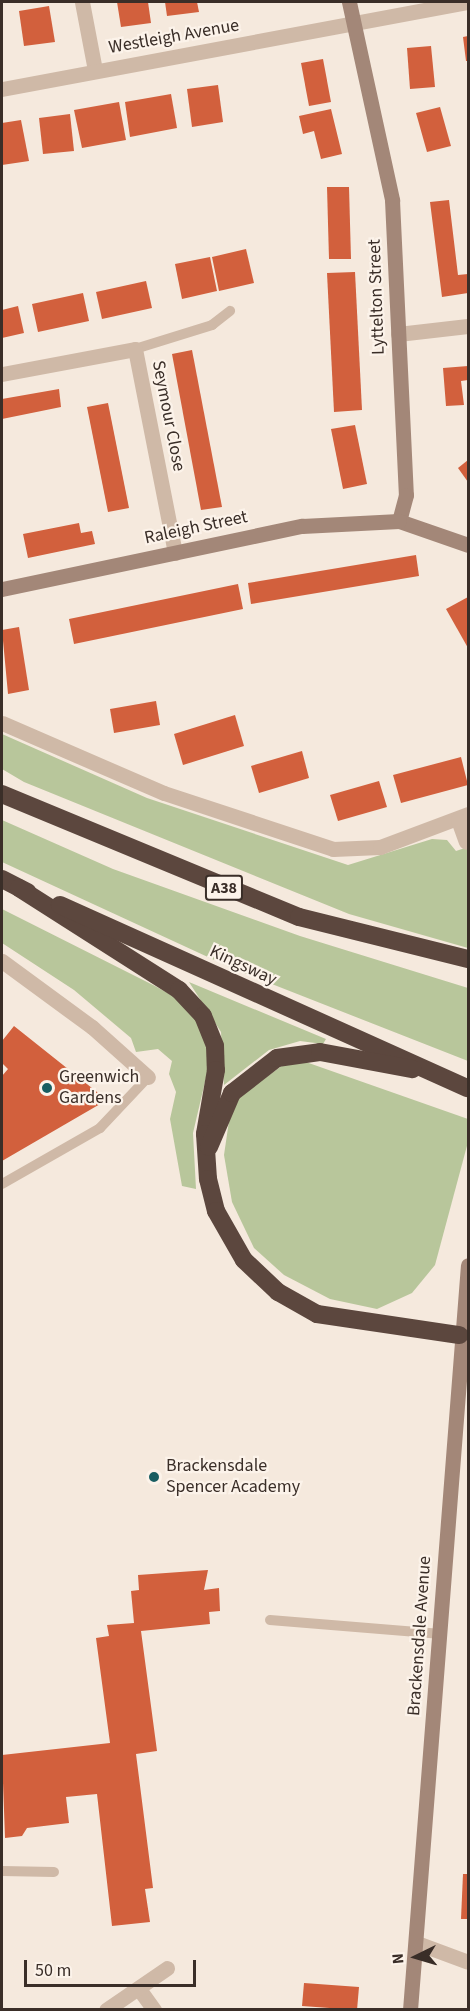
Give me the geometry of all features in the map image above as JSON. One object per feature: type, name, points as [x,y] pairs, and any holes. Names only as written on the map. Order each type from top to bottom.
[{"type":"highway","points":[[2,780],[72,826]]},
{"type":"highway","name":"A38","points":[[2,794],[72,826],[299,916],[461,957]]},
{"type":"highway","name":"Kingsway","points":[[2,879],[468,1088]]},
{"type":"highway","points":[[19,888],[179,990],[203,1016],[216,1056],[207,1152],[211,1195],[227,1235],[278,1292],[335,1319],[459,1335]]},
{"type":"highway","points":[[207,1152],[232,1093],[253,1072],[277,1058],[320,1053],[432,1073]]},
{"type":"street","points":[[82,2],[95,70]]},
{"type":"street","name":"Lyttelton Street","points":[[349,2],[387,164],[406,495],[399,521]]},
{"type":"street","name":"Westleigh Avenue","points":[[2,89],[468,2]]},
{"type":"street","points":[[398,334],[468,326]]},
{"type":"street","name":"Seymour Close","points":[[2,374],[135,349],[176,553]]},
{"type":"street","points":[[399,521],[468,544]]},
{"type":"street","name":"Raleigh Street","points":[[2,589],[325,523],[399,521]]},
{"type":"street","points":[[2,723],[85,763],[317,846],[362,850],[463,817],[466,842]]},
{"type":"street","points":[[2,961],[92,1028],[148,1077]]},
{"type":"street","name":"Brackensdale Avenue","points":[[410,2010],[441,1634],[459,1335],[468,1265]]},
{"type":"street","points":[[417,1943],[468,1962]]},
{"type":"street","points":[[106,2010],[167,1968]]},
{"type":"street","points":[[139,1989],[154,2010]]},
{"type":"lane","points":[[135,349],[212,326],[230,311]]},
{"type":"lane","points":[[2,1184],[100,1128],[148,1077]]},
{"type":"lane","points":[[270,1620],[441,1634]]},
{"type":"lane","points":[[2,1870],[54,1872]]},
{"type":"green space","points":[[2,734],[147,798],[348,865],[432,839],[447,840],[456,851],[468,847],[468,948],[349,914],[24,782],[2,769]]},
{"type":"green space","points":[[2,820],[113,869],[300,936],[468,988],[468,1061],[236,970],[2,862]]},
{"type":"green space","points":[[2,909],[182,1001],[197,1019],[207,1045],[208,1069],[193,1133],[196,1189],[182,1186],[170,1119],[176,1092],[169,1074],[172,1061],[158,1049],[136,1052],[131,1038],[74,990],[2,943]]},
{"type":"green space","points":[[189,982],[326,1039],[323,1044],[300,1041],[269,1050],[224,1085],[221,1032]]},
{"type":"green space","points":[[303,1061],[468,1119],[468,1142],[435,1265],[412,1293],[377,1309],[330,1299],[284,1275],[254,1248],[232,1202],[224,1155],[229,1121],[240,1096],[283,1065]]},
{"type":"building","points":[[117,2],[148,2],[151,23],[121,27]]},
{"type":"building","points":[[165,2],[197,2],[199,12],[167,16]]},
{"type":"building","points":[[49,6],[55,42],[24,46],[19,11]]},
{"type":"building","points":[[468,36],[468,61],[466,61],[463,37]]},
{"type":"building","points":[[431,46],[435,87],[410,89],[407,48]]},
{"type":"building","points":[[323,59],[331,102],[309,106],[301,63]]},
{"type":"building","points":[[218,85],[223,122],[192,127],[187,89]]},
{"type":"building","points":[[171,94],[177,128],[130,137],[125,102]]},
{"type":"building","points":[[119,102],[126,140],[82,148],[74,110]]},
{"type":"building","points":[[440,107],[451,146],[427,152],[416,113]]},
{"type":"building","points":[[331,109],[342,154],[321,159],[314,131],[303,134],[299,116]]},
{"type":"building","points":[[70,114],[74,151],[43,154],[39,118]]},
{"type":"building","points":[[21,120],[29,161],[2,165],[2,123]]},
{"type":"building","points":[[327,187],[349,187],[351,259],[329,259]]},
{"type":"building","points":[[449,200],[458,275],[468,274],[468,293],[442,297],[430,202]]},
{"type":"building","points":[[246,249],[254,283],[219,291],[212,257]]},
{"type":"building","points":[[210,257],[217,291],[182,299],[175,264]]},
{"type":"building","points":[[355,272],[362,410],[334,412],[327,273]]},
{"type":"building","points":[[146,281],[152,308],[102,319],[96,292]]},
{"type":"building","points":[[83,293],[89,321],[38,332],[32,304]]},
{"type":"building","points":[[18,306],[24,333],[2,338],[2,310]]},
{"type":"building","points":[[192,350],[222,507],[201,510],[172,354]]},
{"type":"building","points":[[468,366],[468,380],[461,381],[464,405],[446,406],[443,368]]},
{"type":"building","points":[[59,389],[61,407],[2,419],[2,399]]},
{"type":"building","points":[[108,403],[129,508],[108,512],[87,407]]},
{"type":"building","points":[[355,425],[367,484],[343,489],[331,429]]},
{"type":"building","points":[[468,460],[468,482],[458,468]]},
{"type":"building","points":[[79,523],[81,533],[92,531],[95,544],[28,558],[23,534]]},
{"type":"building","points":[[416,555],[419,576],[251,604],[248,583]]},
{"type":"building","points":[[238,584],[243,609],[74,644],[69,619]]},
{"type":"building","points":[[468,597],[468,648],[446,609]]},
{"type":"building","points":[[19,627],[29,690],[8,694],[2,630]]},
{"type":"building","points":[[156,701],[160,725],[114,733],[110,709]]},
{"type":"building","points":[[235,715],[244,746],[183,765],[174,734]]},
{"type":"building","points":[[302,751],[309,778],[259,793],[251,766]]},
{"type":"building","points":[[461,757],[468,785],[401,803],[393,775]]},
{"type":"building","points":[[379,781],[387,807],[338,821],[330,795]]},
{"type":"building","name":"Greenwich Gardens","points":[[14,1026],[107,1100],[2,1161],[2,1076],[8,1069],[2,1063],[2,1041]]},
{"type":"building","points":[[208,1570],[204,1590],[219,1588],[220,1611],[209,1612],[210,1624],[141,1631],[157,1751],[136,1754],[153,1888],[145,1889],[150,1922],[112,1926],[97,1794],[66,1797],[69,1823],[27,1828],[22,1836],[5,1838],[2,1755],[110,1743],[96,1638],[109,1636],[107,1625],[134,1623],[131,1591],[139,1590],[138,1575]]},
{"type":"building","points":[[463,1874],[468,1874],[468,1919],[461,1919]]},
{"type":"building","points":[[304,1983],[359,1987],[357,2010],[302,2006]]},
{"type":"place","name":"Greenwich Gardens","points":[[47,1088]]},
{"type":"place","name":"Brackensdale Spencer Academy","points":[[154,1477]]}]
